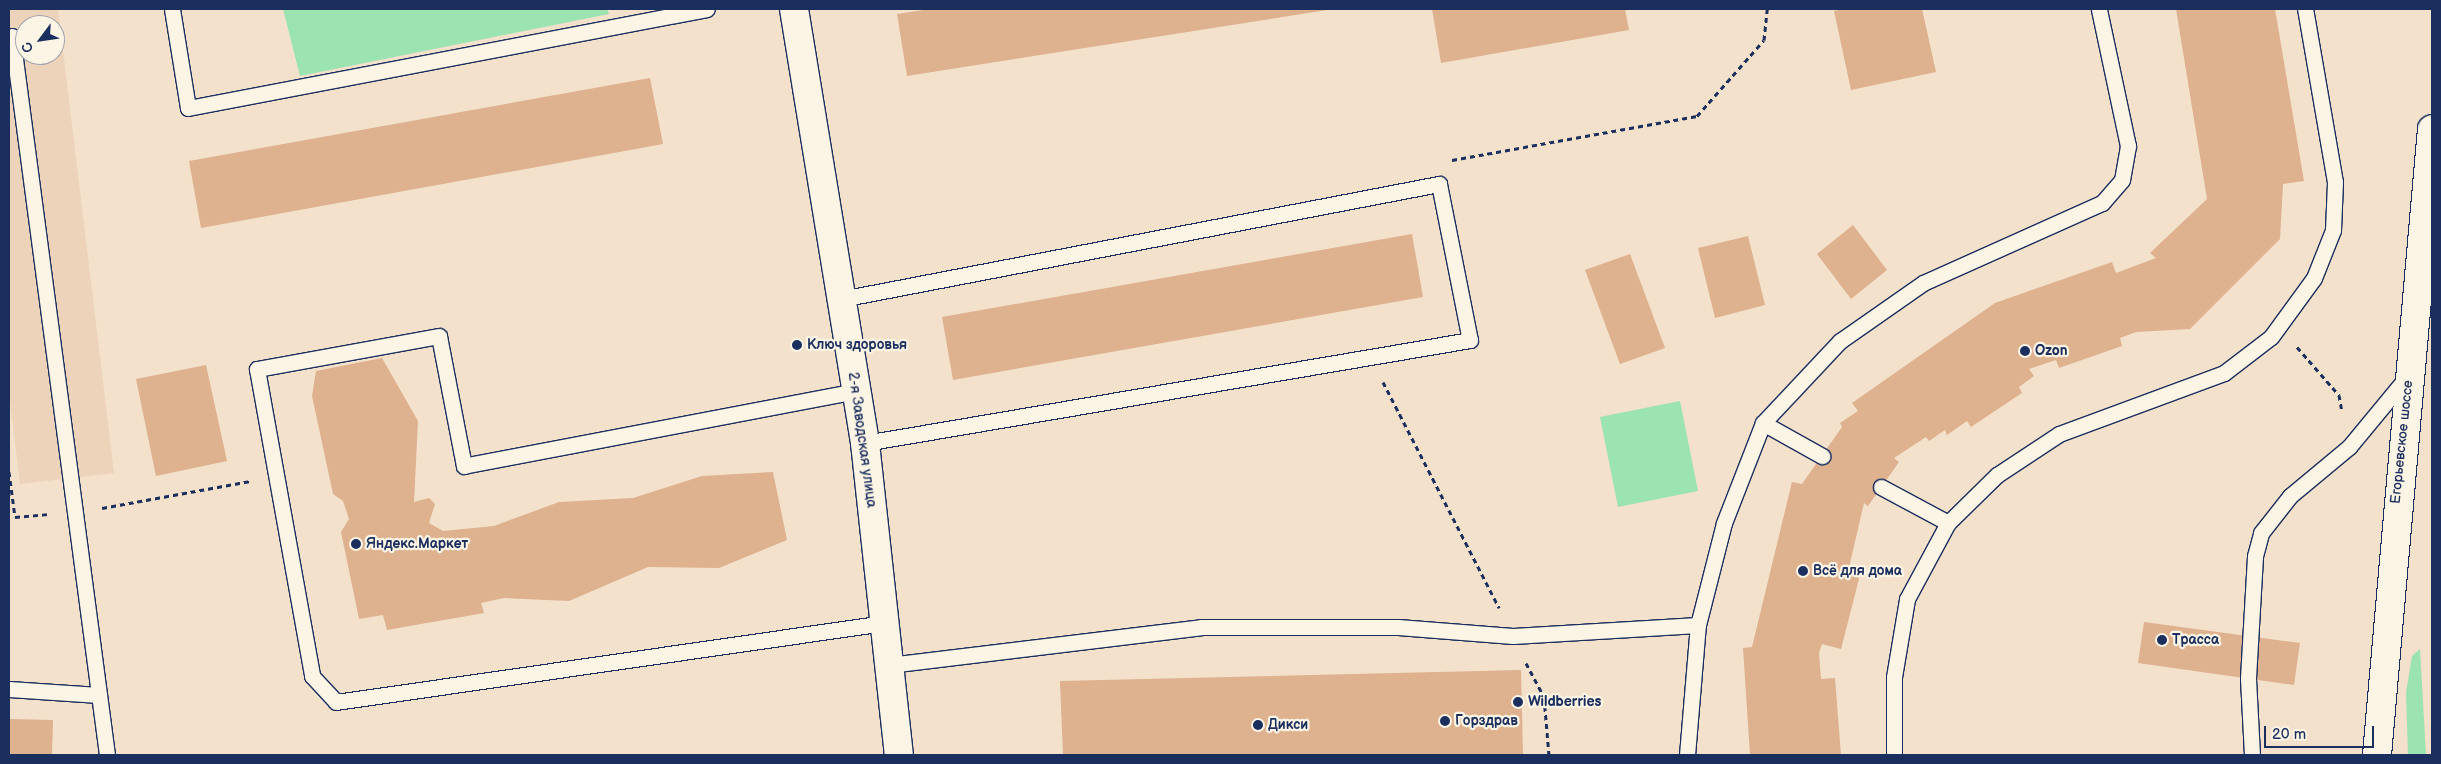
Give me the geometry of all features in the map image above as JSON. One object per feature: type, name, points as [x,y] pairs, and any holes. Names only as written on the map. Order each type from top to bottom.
[{"type":"street","name":"2-я Заводская улица","points":[[794,9],[865,443],[899,755]]},
{"type":"street","name":"Егорьевское шоссе","points":[[2377,755],[2432,129]]},
{"type":"lane","points":[[172,9],[188,108],[707,9]]},
{"type":"lane","points":[[1687,755],[1698,625],[1724,523],[1763,423],[1840,342],[1923,283],[2102,203],[2122,180],[2128,146],[2099,9]]},
{"type":"lane","points":[[1894,755],[1894,676],[1908,600],[1948,524],[1997,475],[2059,434],[2224,373],[2279,326],[2314,278],[2333,230],[2335,182],[2305,9]]},
{"type":"lane","points":[[12,36],[76,512],[106,755]]},
{"type":"lane","points":[[841,299],[1439,184],[1470,340],[865,443]]},
{"type":"lane","points":[[856,391],[464,466],[439,336],[257,369],[312,676],[336,702],[884,623]]},
{"type":"lane","points":[[2252,755],[2248,678],[2255,556],[2261,533],[2290,496],[2349,447],[2409,374]]},
{"type":"lane","points":[[1763,423],[1822,456]]},
{"type":"lane","points":[[1881,487],[1948,524]]},
{"type":"lane","points":[[888,665],[1201,627],[1398,627],[1513,636],[1698,625]]},
{"type":"lane","points":[[9,689],[99,695]]},
{"type":"path","points":[[1443,162],[1697,116],[1764,40],[1766,9]]},
{"type":"path","points":[[2279,326],[2338,395],[2349,447]]},
{"type":"path","points":[[1370,356],[1544,697],[1549,755]]},
{"type":"path","points":[[9,472],[16,517],[76,512],[276,476]]},
{"type":"shaded area","points":[[9,9],[58,9],[59,15],[15,15],[15,65],[65,65],[114,473],[20,484],[9,392]]},
{"type":"green space","points":[[283,9],[607,9],[609,14],[300,76]]},
{"type":"green space","points":[[1680,401],[1698,491],[1618,507],[1600,417]]},
{"type":"green space","points":[[2420,649],[2426,755],[2408,755],[2406,693],[2412,656]]},
{"type":"building","points":[[930,9],[1327,10],[907,76],[897,14]]},
{"type":"building","points":[[1432,9],[1625,9],[1629,30],[1441,63]]},
{"type":"building","points":[[1845,9],[1922,9],[1936,72],[1851,90],[1834,11]]},
{"type":"building","points":[[2176,9],[2275,9],[2304,181],[2283,184],[2280,239],[2190,329],[2136,332],[2120,338],[2122,346],[2059,368],[2056,360],[2029,369],[2034,376],[2019,387],[2022,393],[1971,427],[1967,421],[1947,435],[1945,430],[1929,441],[1926,437],[1894,458],[1899,462],[1868,506],[1864,503],[1848,572],[1860,575],[1841,649],[1822,644],[1819,653],[1821,679],[1835,678],[1841,755],[1750,755],[1743,648],[1752,647],[1792,482],[1802,484],[1842,427],[1840,423],[1858,411],[1852,403],[1995,303],[2112,262],[2116,273],[2156,258],[2150,253],[2207,199]]},
{"type":"building","points":[[650,78],[663,144],[201,228],[189,161]]},
{"type":"building","points":[[1853,225],[1887,270],[1851,299],[1817,254]]},
{"type":"building","points":[[1412,234],[1423,297],[953,380],[942,317]]},
{"type":"building","points":[[1748,236],[1765,305],[1715,318],[1698,248]]},
{"type":"building","points":[[1630,254],[1665,348],[1620,364],[1585,270]]},
{"type":"building","points":[[382,358],[418,421],[414,502],[429,498],[435,504],[429,523],[443,531],[494,526],[559,502],[633,498],[702,476],[773,472],[787,540],[719,568],[648,567],[569,601],[504,598],[481,603],[484,613],[387,630],[383,615],[359,619],[341,532],[349,519],[343,501],[333,494],[312,396],[316,371]]},
{"type":"building","points":[[206,365],[227,461],[156,476],[136,379]]},
{"type":"building","points":[[2144,622],[2300,643],[2294,685],[2138,663]]},
{"type":"building","points":[[1521,670],[1523,755],[1063,755],[1060,681]]},
{"type":"building","points":[[9,719],[53,720],[52,755],[9,755]]},
{"type":"place","name":"Ключ здоровья","points":[[797,345]]},
{"type":"place","name":"Ozon","points":[[2025,351]]},
{"type":"place","name":"Яндекс.Маркет","points":[[356,544]]},
{"type":"place","name":"Всё для дома","points":[[1803,571]]},
{"type":"place","name":"Трасса","points":[[2162,640]]},
{"type":"place","name":"Wildberries","points":[[1518,702]]},
{"type":"place","name":"Горздрав","points":[[1445,721]]},
{"type":"place","name":"Дикси","points":[[1258,725]]}]
